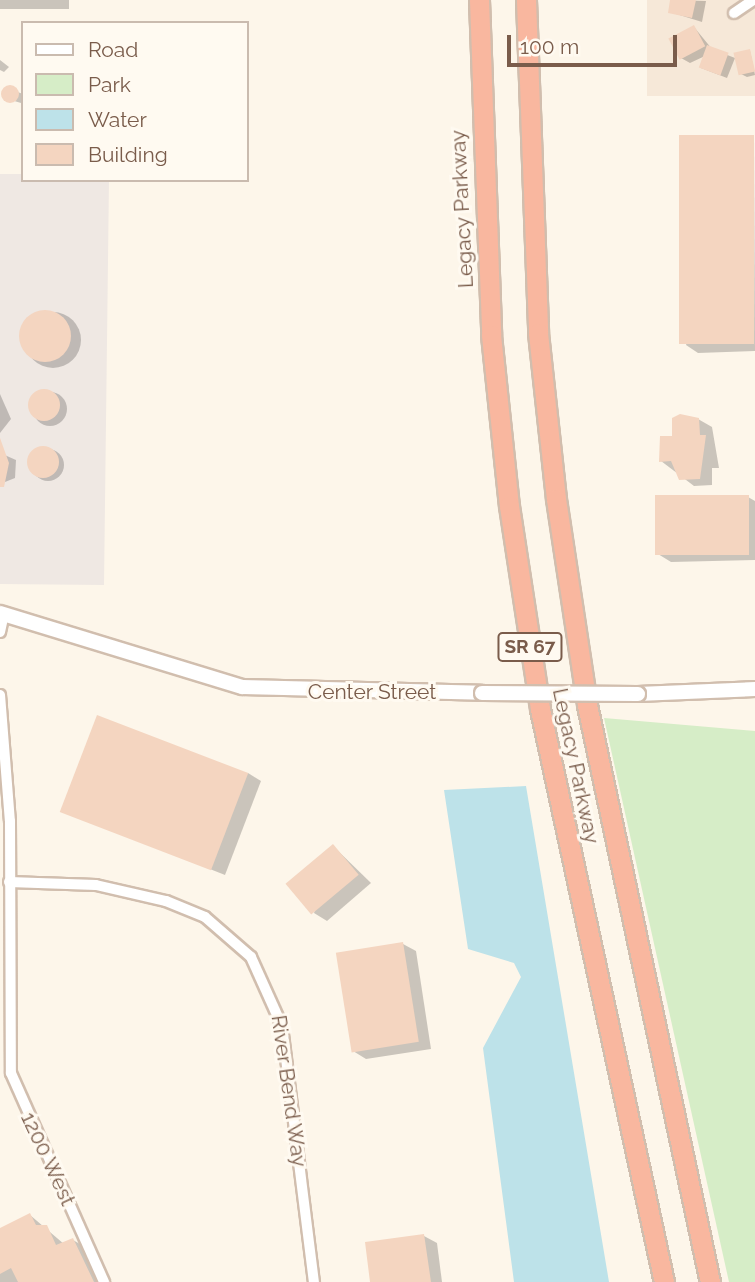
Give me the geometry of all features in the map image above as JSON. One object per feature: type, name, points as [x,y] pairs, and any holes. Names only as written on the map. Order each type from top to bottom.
[{"type":"highway","name":"Legacy Parkway","points":[[479,0],[491,335],[509,506],[540,709],[664,1282]]},
{"type":"highway","name":"Legacy Parkway","points":[[526,0],[538,333],[556,499],[587,705],[710,1282]]},
{"type":"street","points":[[733,13],[754,0]]},
{"type":"street","points":[[0,632],[2,613]]},
{"type":"street","name":"Center Street","points":[[2,613],[242,687],[638,694],[755,689]]},
{"type":"street","name":"1200 West","points":[[0,695],[9,883],[5,1028],[12,1080],[104,1282]]},
{"type":"street","name":"River Bend Way","points":[[9,883],[96,884],[166,901],[205,917],[251,957],[282,1026],[314,1282]]},
{"type":"shaded area","points":[[647,0],[755,0],[755,96],[647,96]]},
{"type":"shaded area","points":[[0,174],[21,174],[21,182],[109,182],[104,585],[0,584]]},
{"type":"green space","points":[[604,718],[755,731],[755,1282],[729,1282]]},
{"type":"water","points":[[526,786],[609,1282],[514,1282],[483,1048],[521,977],[514,963],[468,949],[444,790]]},
{"type":"building","points":[[670,0],[696,0],[692,18],[668,13]]},
{"type":"building","points":[[694,25],[705,46],[680,60],[668,39]]},
{"type":"building","points":[[707,45],[729,53],[720,75],[699,68]]},
{"type":"building","points":[[750,49],[755,71],[739,75],[733,53]]},
{"type":"building","points":[[10,85],[16,88],[19,94],[16,100],[10,103],[4,100],[1,94],[4,88]]},
{"type":"building","points":[[679,135],[754,135],[754,344],[679,344]]},
{"type":"building","points":[[45,310],[55,312],[63,318],[69,326],[69,346],[63,354],[55,360],[45,362],[35,360],[27,354],[21,346],[19,336],[21,326],[27,318],[35,312]]},
{"type":"building","points":[[44,389],[55,394],[60,405],[55,416],[44,421],[33,416],[28,405],[33,394]]},
{"type":"building","points":[[680,414],[699,418],[700,435],[706,435],[700,479],[679,480],[671,461],[659,462],[660,436],[672,436],[672,418]]},
{"type":"building","points":[[0,438],[9,463],[4,487],[0,487]]},
{"type":"building","points":[[43,446],[54,451],[59,462],[54,473],[43,478],[32,473],[27,462],[32,451]]},
{"type":"building","points":[[655,495],[749,495],[749,555],[655,555]]},
{"type":"building","points":[[97,715],[248,773],[211,870],[60,812]]},
{"type":"building","points":[[333,844],[359,875],[311,914],[286,884]]},
{"type":"building","points":[[403,942],[419,1042],[352,1052],[336,953]]},
{"type":"building","points":[[30,1213],[36,1225],[47,1225],[56,1245],[73,1238],[94,1282],[18,1282],[11,1268],[0,1274],[0,1228]]},
{"type":"building","points":[[424,1234],[431,1282],[370,1282],[365,1242]]}]
